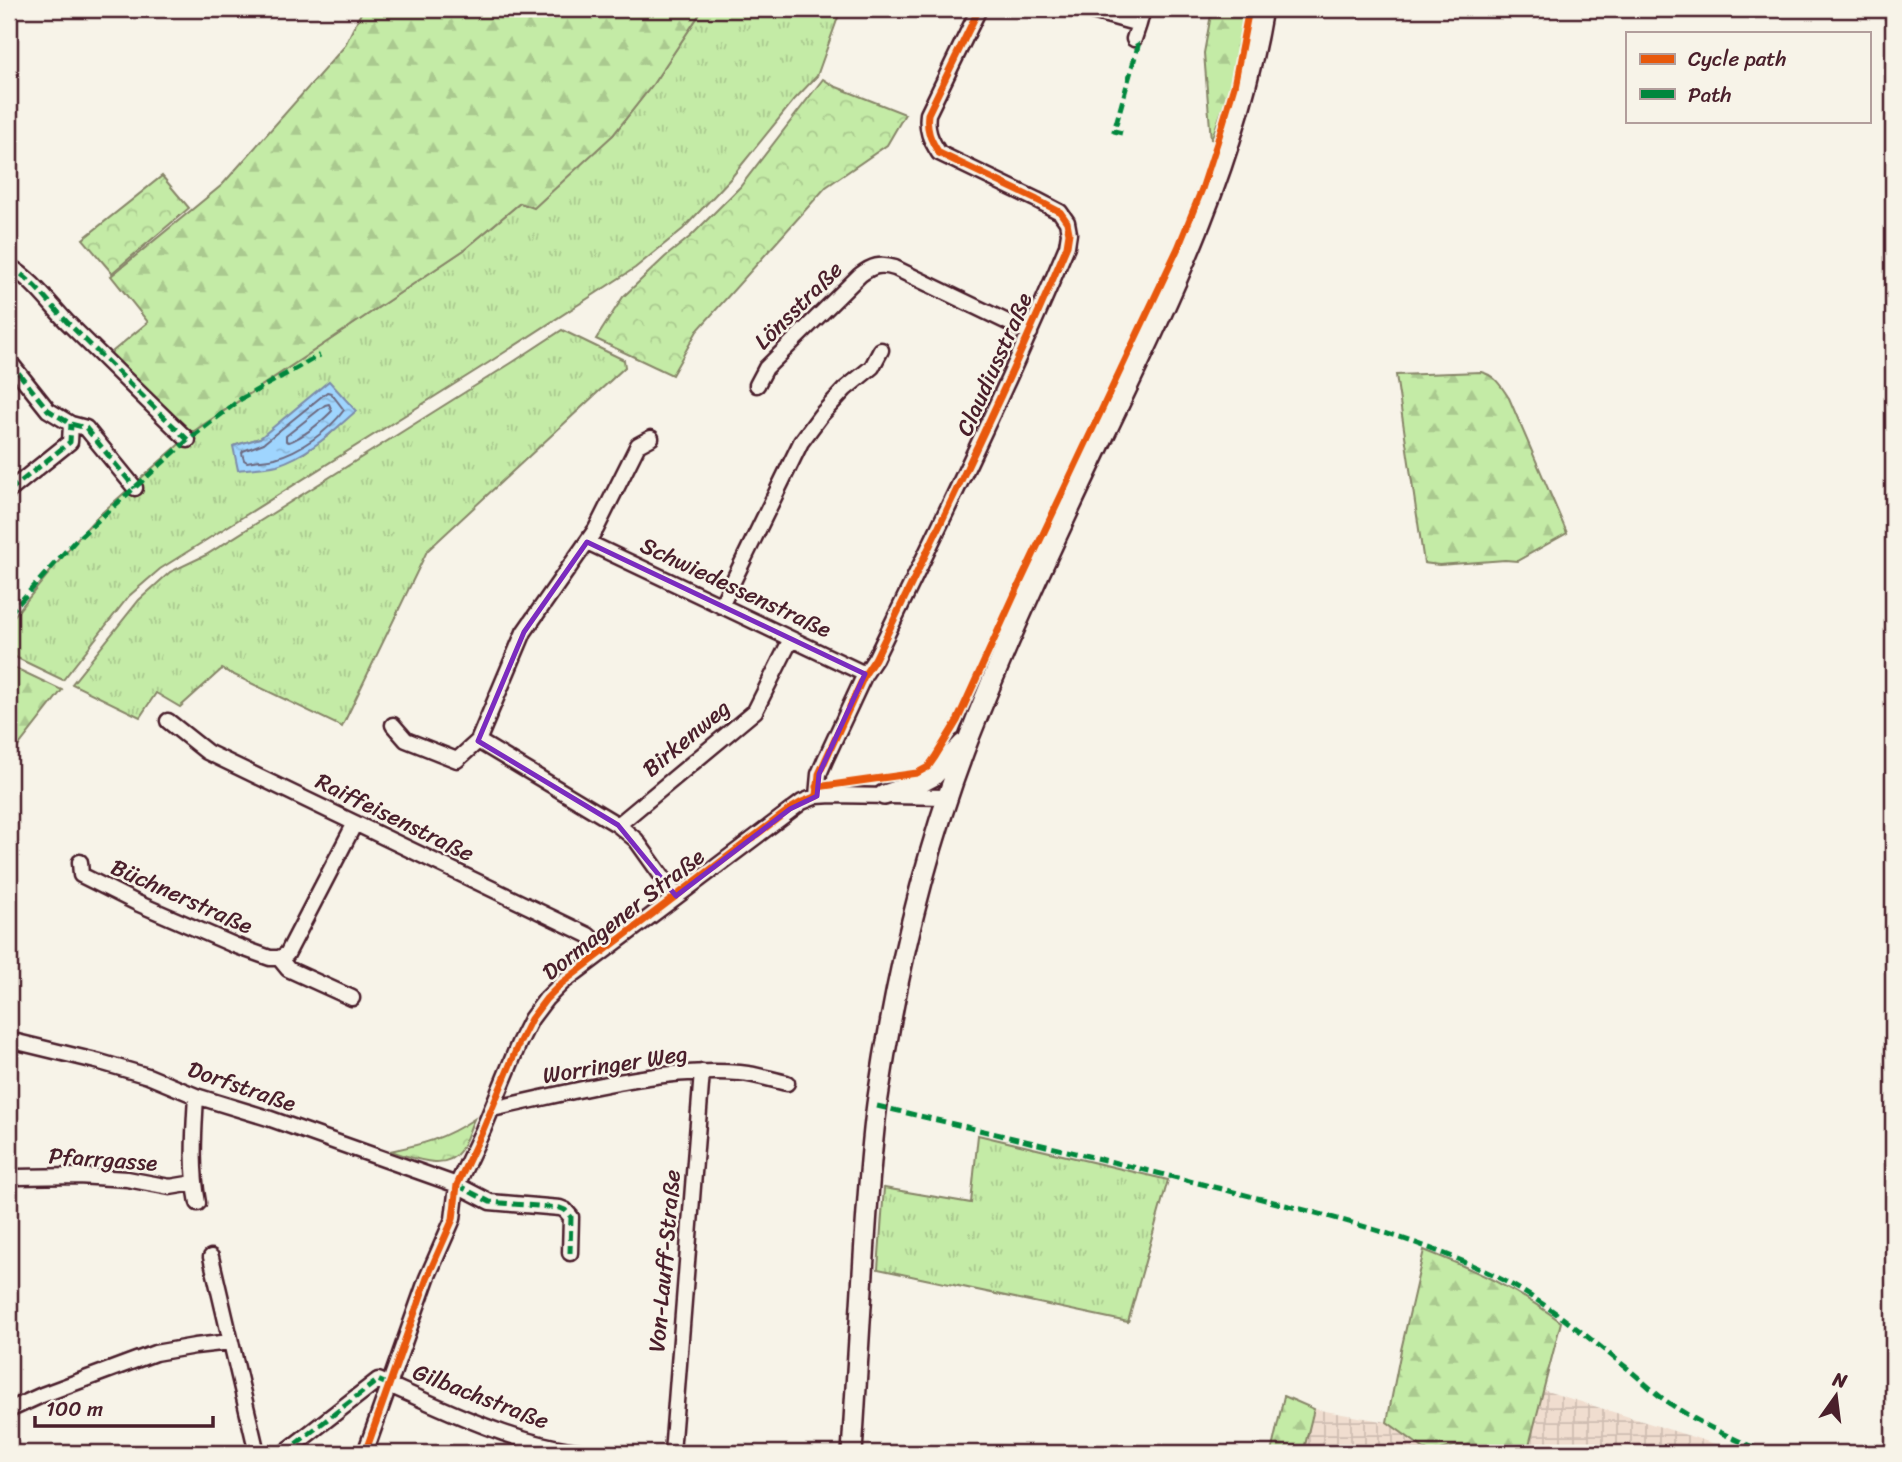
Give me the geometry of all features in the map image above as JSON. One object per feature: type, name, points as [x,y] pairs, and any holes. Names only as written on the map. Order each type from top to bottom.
[{"type":"main road","points":[[852,1453],[870,1164],[877,1105],[895,993],[928,860],[970,735],[1039,572],[1159,321],[1213,194],[1240,110],[1262,9]]},
{"type":"main road","points":[[884,796],[918,785],[933,776],[970,735]]},
{"type":"street","name":"Claudiusstraße","points":[[817,796],[819,774],[865,674],[887,635],[976,452],[1067,246],[1067,222],[1060,212],[939,153],[930,140],[928,114],[979,9]]},
{"type":"street","points":[[1085,9],[1139,24]]},
{"type":"street","points":[[1134,39],[1143,9]]},
{"type":"street","name":"Lönsstraße","points":[[757,385],[766,368],[860,275],[876,265],[895,268],[1030,333]]},
{"type":"street","points":[[9,266],[20,272],[65,320],[188,440]]},
{"type":"street","points":[[721,606],[801,442],[845,389],[872,367],[881,350]]},
{"type":"street","points":[[9,361],[48,410],[71,424],[86,428],[135,488]]},
{"type":"street","points":[[9,491],[69,442],[71,424]]},
{"type":"street","points":[[393,725],[405,740],[457,760],[478,741],[524,632],[596,529],[638,444],[650,438]]},
{"type":"street","name":"Schwiedessenstraße","points":[[587,542],[865,674]]},
{"type":"street","name":"Birkenweg","points":[[618,825],[755,711],[791,639]]},
{"type":"street","name":"Raiffeisenstraße","points":[[168,721],[207,752],[588,935],[605,950]]},
{"type":"street","points":[[478,741],[618,825],[636,840],[676,896]]},
{"type":"street","name":"Dormagener Straße","points":[[365,1453],[427,1278],[453,1219],[457,1185],[519,1043],[531,1019],[546,999],[562,983],[802,802],[817,796],[947,797]]},
{"type":"street","points":[[279,958],[287,954],[355,823]]},
{"type":"street","name":"Büchnerstraße","points":[[80,862],[81,875],[234,945],[270,958],[279,958],[288,969],[352,998]]},
{"type":"street","name":"Dorfstraße","points":[[9,1040],[148,1076],[195,1096],[268,1118],[457,1185],[490,1202],[560,1208],[571,1217],[570,1253]]},
{"type":"street","name":"Worringer Weg","points":[[492,1109],[652,1077],[702,1072],[743,1073],[787,1083]]},
{"type":"street","name":"Von-Lauff-Straße","points":[[672,1453],[702,1072]]},
{"type":"street","points":[[195,1096],[194,1183],[198,1203]]},
{"type":"street","name":"Pfarrgasse","points":[[9,1176],[127,1179],[170,1187],[194,1183]]},
{"type":"street","points":[[211,1257],[257,1453]]},
{"type":"street","points":[[9,1409],[155,1353],[230,1342]]},
{"type":"street","points":[[284,1453],[378,1380],[389,1385]]},
{"type":"street","name":"Gilbachstraße","points":[[389,1385],[530,1448],[599,1453]]},
{"type":"highlighted area","points":[[587,542],[865,674],[819,774],[817,796],[790,809],[676,896],[618,825],[478,741],[524,632]]},
{"type":"shaded area","points":[[1543,1390],[1744,1453],[1527,1453]]},
{"type":"shaded area","points":[[1314,1409],[1387,1422],[1430,1453],[1303,1453]]},
{"type":"green space","points":[[363,9],[703,9],[653,84],[613,135],[534,208],[520,203],[464,250],[194,431],[183,431],[107,356],[148,322],[111,276],[222,185],[344,47]]},
{"type":"green space","points":[[703,9],[841,9],[817,76],[794,100],[731,178],[683,229],[635,268],[160,569],[129,596],[63,680],[9,654],[9,622],[76,540],[96,518],[194,431],[464,250],[520,203],[613,135],[653,84]],"holes":[[[355,410],[329,435],[304,453],[233,446]]]},
{"type":"green space","points":[[1212,9],[1247,9],[1231,86],[1211,140],[1204,53]]},
{"type":"green space","points":[[823,79],[834,86],[905,114],[887,145],[826,187],[697,331],[672,375],[596,339],[623,297],[691,236],[740,187]]},
{"type":"green space","points":[[162,176],[189,208],[112,273],[83,239]]},
{"type":"green space","points":[[562,330],[624,360],[625,367],[427,551],[342,727],[222,669],[180,707],[156,693],[140,717],[72,684],[139,600],[170,572],[206,555]]},
{"type":"green space","points":[[1481,372],[1494,378],[1509,398],[1567,533],[1517,561],[1439,565],[1424,563],[1396,375]]},
{"type":"green space","points":[[9,665],[62,690],[9,758]]},
{"type":"green space","points":[[474,1119],[466,1140],[454,1158],[427,1161],[390,1151],[433,1140]]},
{"type":"green space","points":[[978,1135],[1168,1180],[1128,1322],[878,1269],[884,1188],[971,1203]]},
{"type":"green space","points":[[1424,1250],[1495,1281],[1561,1322],[1527,1453],[1455,1446],[1430,1453],[1387,1422]]},
{"type":"green space","points":[[1284,1396],[1314,1409],[1303,1453],[1271,1453]]},
{"type":"water","points":[[329,381],[356,411],[320,442],[289,461],[268,467],[238,470],[233,446],[260,438]]},
{"type":"marked path","points":[[1122,133],[1114,131],[1138,46],[1134,39]]},
{"type":"marked path","points":[[9,266],[33,284],[67,322],[188,440]]},
{"type":"marked path","points":[[9,614],[76,540],[188,440],[241,399],[320,355]]},
{"type":"marked path","points":[[9,361],[48,410],[71,424],[86,428],[135,488]]},
{"type":"marked path","points":[[9,491],[70,442],[71,424]]},
{"type":"marked path","points":[[877,1106],[1294,1207],[1428,1248],[1511,1284],[1579,1330],[1672,1405],[1706,1425],[1766,1453]]},
{"type":"marked path","points":[[457,1185],[490,1202],[565,1210],[571,1217],[570,1253]]},
{"type":"marked path","points":[[284,1453],[378,1380],[389,1385]]},
{"type":"cycle path","points":[[365,1453],[427,1278],[453,1219],[457,1185],[531,1019],[562,983],[790,809],[817,796],[819,774],[865,674],[875,659],[974,454],[1067,246],[1067,222],[1060,212],[939,153],[931,139],[928,114],[979,9]]},
{"type":"cycle path","points":[[817,787],[917,773],[928,767],[957,721],[1178,248],[1202,189],[1234,86],[1249,9]]}]
